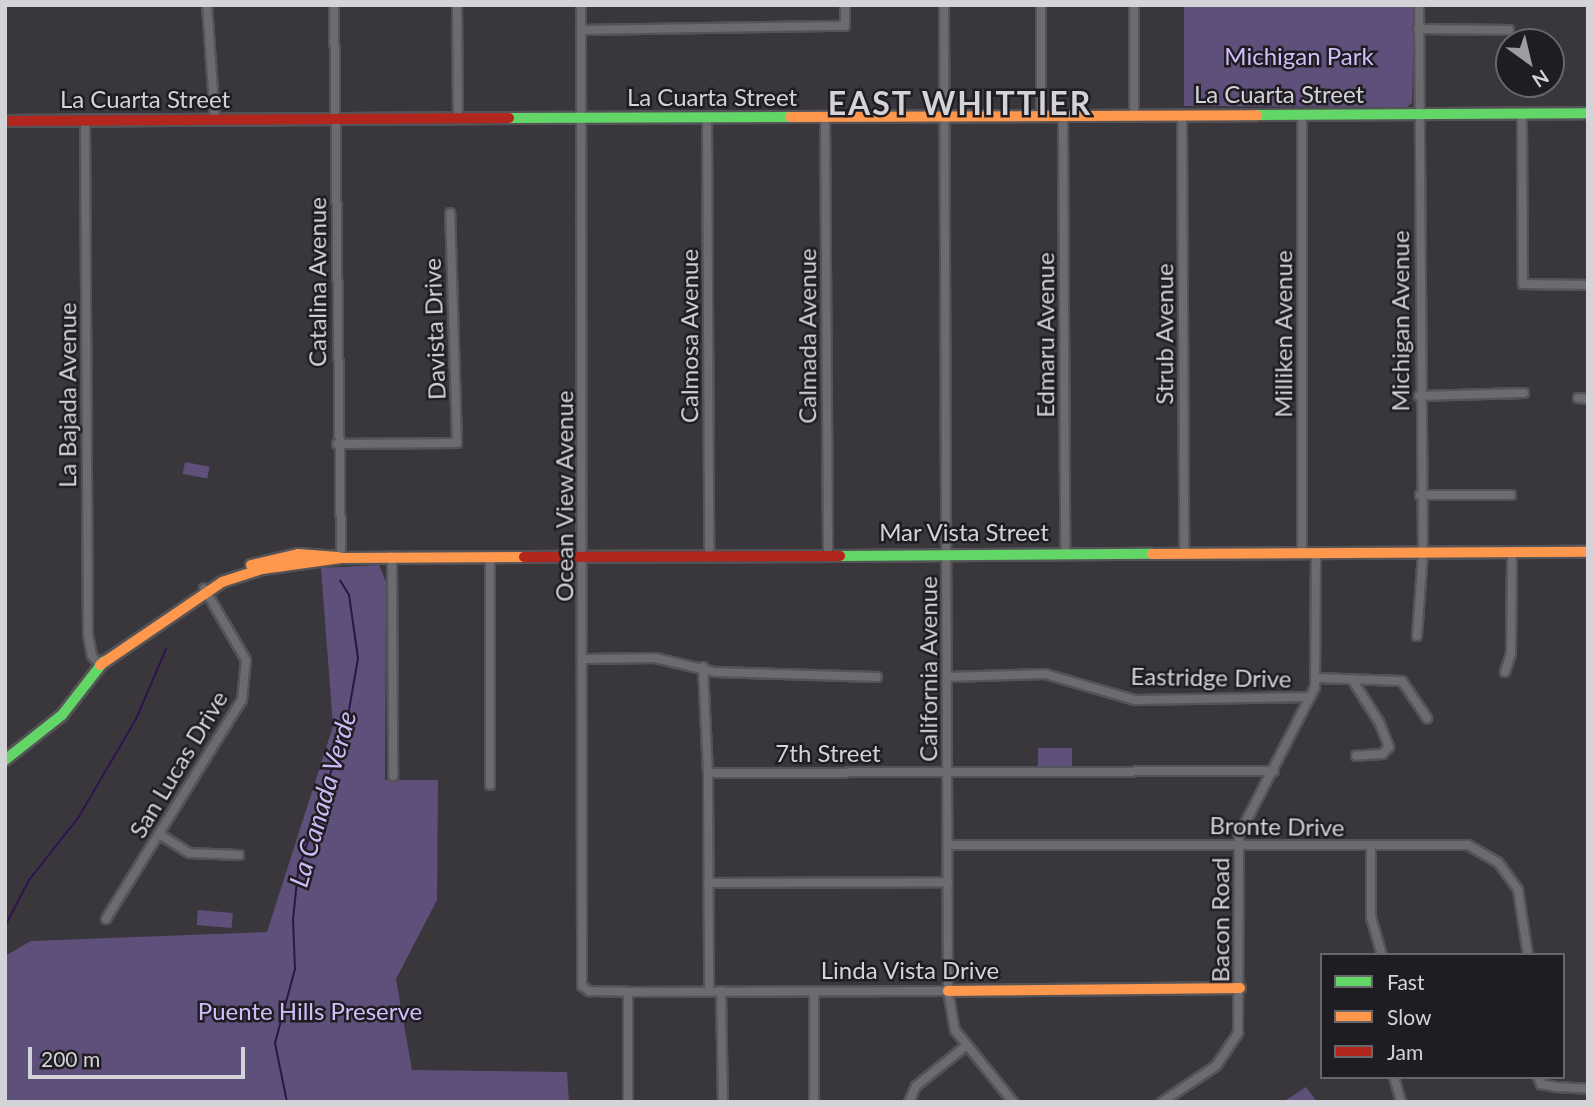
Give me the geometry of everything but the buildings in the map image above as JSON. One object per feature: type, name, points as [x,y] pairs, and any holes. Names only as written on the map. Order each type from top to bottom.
[{"type":"street","points":[[206,5],[215,120]]},
{"type":"street","name":"Catalina Avenue","points":[[334,5],[337,444],[341,558]]},
{"type":"street","points":[[457,5],[458,119]]},
{"type":"street","name":"Ocean View Avenue","points":[[580,5],[584,659],[582,986]]},
{"type":"street","points":[[580,30],[845,26],[845,5]]},
{"type":"street","name":"California Avenue","points":[[944,5],[948,991],[952,1021],[967,1045],[1013,1102]]},
{"type":"street","points":[[1041,5],[1041,117]]},
{"type":"street","points":[[1134,5],[1134,116]]},
{"type":"street","name":"Michigan Avenue","points":[[1417,636],[1423,552],[1419,397],[1419,5]]},
{"type":"street","points":[[1418,29],[1495,30]]},
{"type":"street","name":"La Cuarta Street","points":[[5,121],[1419,114],[1522,116],[1588,113]]},
{"type":"street","name":"Strub Avenue","points":[[1182,115],[1184,552]]},
{"type":"street","name":"Milliken Avenue","points":[[1302,116],[1302,552]]},
{"type":"street","points":[[1522,116],[1523,284],[1588,285]]},
{"type":"street","name":"Calmada Avenue","points":[[825,117],[828,554]]},
{"type":"street","name":"Edmaru Avenue","points":[[1063,117],[1065,553]]},
{"type":"street","name":"Calmosa Avenue","points":[[707,118],[709,554]]},
{"type":"street","name":"La Bajada Avenue","points":[[85,121],[88,635],[92,656],[100,665]]},
{"type":"street","name":"Davista Drive","points":[[337,444],[457,443],[450,213]]},
{"type":"street","points":[[1419,397],[1524,393]]},
{"type":"street","points":[[1420,495],[1511,495]]},
{"type":"street","name":"Bacon Road","points":[[1162,1102],[1216,1066],[1234,1046],[1240,1022],[1238,844],[1242,824],[1274,771],[1317,678],[1316,552]]},
{"type":"street","points":[[1505,672],[1511,654],[1512,552]]},
{"type":"street","name":"Mar Vista Street","points":[[5,760],[62,715],[100,665],[117,648],[205,590],[280,557],[318,553],[341,558],[709,554],[1588,552]]},
{"type":"street","points":[[392,556],[393,776]]},
{"type":"street","points":[[490,556],[490,785]]},
{"type":"street","name":"San Lucas Drive","points":[[106,919],[233,720],[246,681],[246,660],[238,640],[205,590]]},
{"type":"street","points":[[584,659],[655,658],[703,667],[715,672],[877,677]]},
{"type":"street","points":[[703,667],[708,773],[709,991]]},
{"type":"street","name":"Eastridge Drive","points":[[947,677],[1045,674],[1135,700],[1310,697]]},
{"type":"street","name":"Eastridge Drive","points":[[1317,678],[1402,681],[1427,718]]},
{"type":"street","points":[[1352,679],[1379,722],[1389,747],[1382,754],[1356,756]]},
{"type":"street","name":"7th Street","points":[[708,773],[1274,771]]},
{"type":"street","points":[[159,834],[189,853],[239,855]]},
{"type":"street","name":"Bronte Drive","points":[[949,845],[1468,845],[1484,851],[1504,868],[1518,890],[1528,953]]},
{"type":"street","points":[[1371,846],[1371,917],[1381,953]]},
{"type":"street","points":[[708,883],[948,882]]},
{"type":"street","name":"Linda Vista Drive","points":[[582,986],[589,991],[628,992],[1240,988]]},
{"type":"street","points":[[721,991],[723,1102]]},
{"type":"street","points":[[814,991],[814,1102]]},
{"type":"street","points":[[628,992],[628,1102]]},
{"type":"street","points":[[909,1102],[916,1086],[967,1045]]},
{"type":"street","points":[[1395,1079],[1401,1102]]},
{"type":"street","points":[[1540,1080],[1588,1089]]},
{"type":"green space","name":"Michigan Park","points":[[1184,5],[1414,5],[1412,103],[1407,107],[1184,106]]},
{"type":"green space","points":[[185,462],[210,467],[207,479],[183,474]]},
{"type":"green space","name":"Puente Hills Preserve","points":[[379,565],[386,582],[385,780],[438,780],[437,900],[396,979],[412,1070],[567,1072],[569,1102],[5,1102],[5,956],[31,941],[267,932],[333,726],[321,568]]},
{"type":"green space","points":[[1038,748],[1072,748],[1072,767],[1038,767]]},
{"type":"green space","points":[[198,910],[233,913],[232,928],[197,925]]},
{"type":"green space","points":[[1306,1087],[1317,1102],[1283,1102]]},
{"type":"waterway","name":"La Canada Verde","points":[[287,1102],[275,1043],[295,969],[293,920],[298,871],[346,727],[358,658],[349,595],[340,580]]},
{"type":"waterway","points":[[5,926],[29,880],[78,818],[136,719],[166,649]]},
{"type":"traffic: fast","points":[[1257,115],[1588,113]]},
{"type":"traffic: fast","points":[[509,118],[790,117]]},
{"type":"traffic: fast","points":[[840,556],[1152,554]]},
{"type":"traffic: fast","points":[[5,760],[62,715],[104,661]]},
{"type":"traffic: slow","points":[[790,117],[1257,115]]},
{"type":"traffic: slow","points":[[1152,554],[1588,552]]},
{"type":"traffic: slow","points":[[251,565],[298,554],[338,557]]},
{"type":"traffic: slow","points":[[100,665],[222,582],[262,569],[341,558],[524,557]]},
{"type":"traffic: slow","points":[[948,991],[1240,988]]},
{"type":"traffic: jam","points":[[5,121],[509,118]]},
{"type":"traffic: jam","points":[[524,557],[840,556]]},
{"type":"district","name":"EAST WHITTIER","points":[[960,103]]}]
